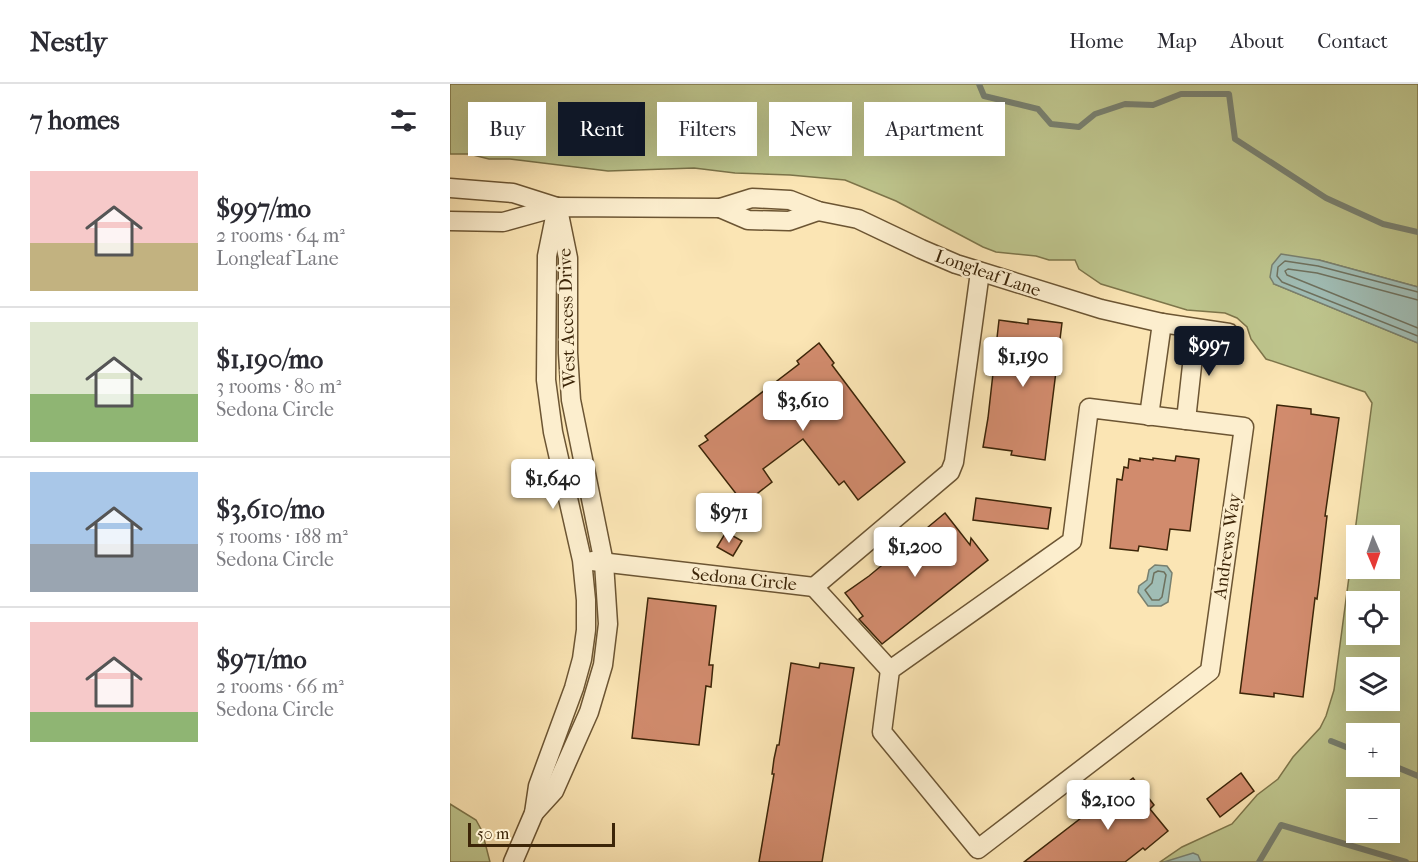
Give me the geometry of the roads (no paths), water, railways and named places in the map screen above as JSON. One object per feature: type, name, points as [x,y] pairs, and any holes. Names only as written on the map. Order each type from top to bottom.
[{"type":"street","points":[[450,188],[513,193],[557,207]]},
{"type":"street","points":[[450,221],[503,222],[557,207]]},
{"type":"street","name":"Longleaf Lane","points":[[557,207],[720,208],[748,220],[789,221],[818,211],[858,219],[921,249],[981,272],[1101,309],[1162,323],[1229,333]]},
{"type":"street","name":"West Access Drive","points":[[513,862],[534,813],[538,786],[574,688],[582,658],[587,616],[582,560],[553,432],[546,380],[547,256],[557,207]]},
{"type":"street","name":"West Access Drive","points":[[534,813],[554,791],[581,732],[598,683],[608,624],[604,562],[571,400],[568,353],[568,258],[557,207]]},
{"type":"street","name":"Sedona Circle","points":[[582,560],[814,587],[950,472],[954,462],[981,272]]},
{"type":"street","points":[[1149,416],[1162,323]]},
{"type":"street","points":[[1186,420],[1196,329]]},
{"type":"street","name":"Andrews Way","points":[[1089,408],[1186,420],[1244,427],[1210,671],[978,849],[882,732],[890,670],[1072,541],[1089,408]]},
{"type":"street","points":[[814,587],[890,670]]},
{"type":"water","points":[[1281,254],[1319,260],[1418,287],[1418,343],[1274,284],[1270,277],[1272,265]]},
{"type":"water","points":[[1155,565],[1167,566],[1172,573],[1168,602],[1161,606],[1148,606],[1138,592],[1139,586],[1147,580],[1149,570]]},
{"type":"water","points":[[1193,853],[1198,855],[1201,862],[1164,862]]},
{"type":"waterway","points":[[979,84],[984,96],[1038,109],[1051,124],[1079,127],[1095,114],[1125,104],[1153,105],[1181,94],[1229,94],[1235,139],[1326,198],[1383,224],[1418,232]]},
{"type":"waterway","points":[[1331,741],[1346,747]]},
{"type":"waterway","points":[[1400,769],[1418,776]]},
{"type":"waterway","points":[[1259,862],[1281,825],[1406,862]]}]
